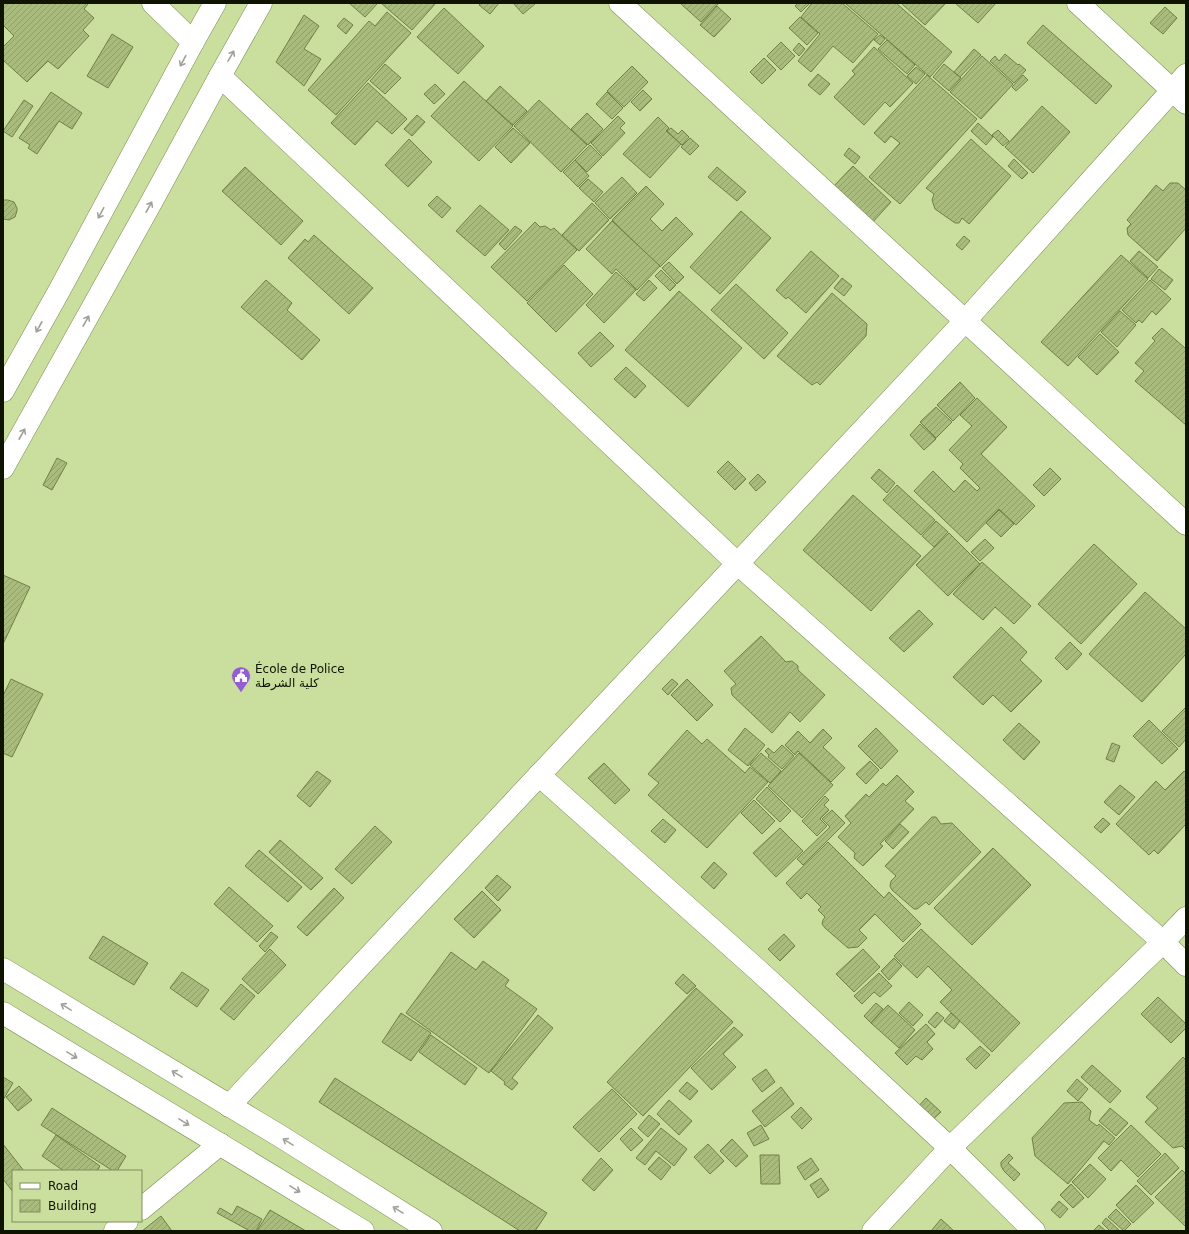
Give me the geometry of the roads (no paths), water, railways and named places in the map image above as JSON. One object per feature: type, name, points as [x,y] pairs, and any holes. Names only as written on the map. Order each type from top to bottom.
[{"type":"street","points":[[153,3],[193,42]]},
{"type":"street","points":[[3,390],[59,291],[215,3]]},
{"type":"street","points":[[3,468],[261,3]]},
{"type":"street","points":[[620,3],[1186,524]]},
{"type":"street","points":[[229,1106],[1181,89],[1078,3]]},
{"type":"street","points":[[220,76],[738,564],[1163,942],[1186,965]]},
{"type":"street","points":[[539,775],[760,972],[950,1148],[1034,1231]]},
{"type":"street","points":[[874,1231],[950,1148],[1186,918]]},
{"type":"street","points":[[3,969],[431,1231]]},
{"type":"street","points":[[3,1013],[363,1231]]},
{"type":"street","points":[[142,1208],[220,1144]]},
{"type":"street","points":[[115,1231],[126,1222]]},
{"type":"place","name":"École de Police كلية الشرطة","points":[[241,693]]}]
